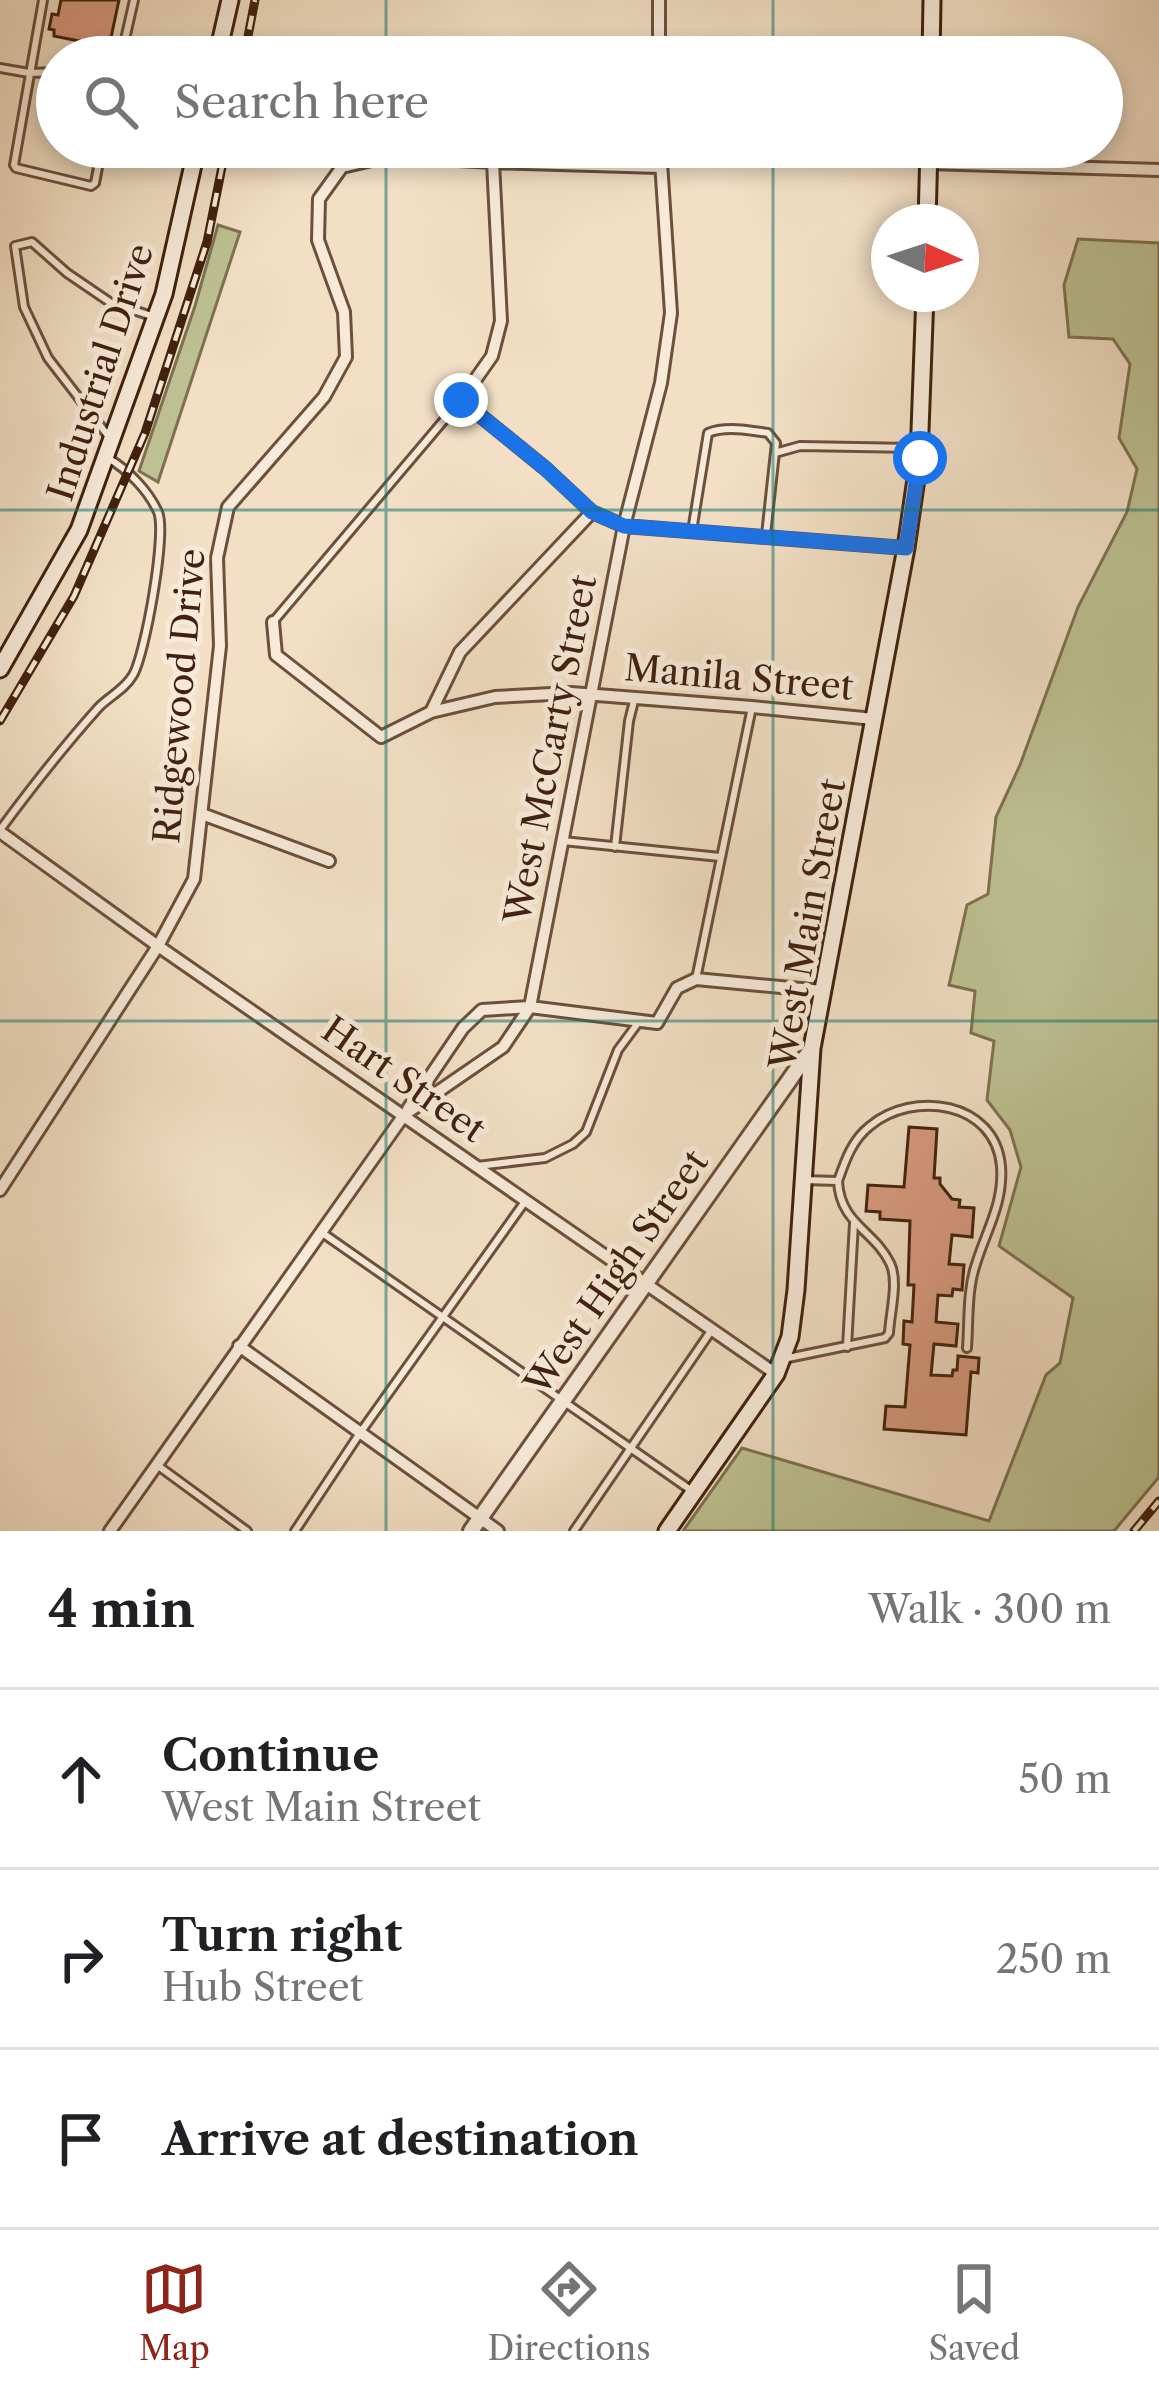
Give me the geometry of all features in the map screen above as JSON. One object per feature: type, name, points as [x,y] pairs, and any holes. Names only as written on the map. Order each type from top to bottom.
[{"type":"main road","points":[[222,36],[230,0]]},
{"type":"main road","points":[[931,36],[932,0]]},
{"type":"main road","name":"Industrial Drive","points":[[0,668],[79,530],[164,294],[192,168]]},
{"type":"main road","points":[[928,204],[929,168]]},
{"type":"main road","name":"West Main Street","points":[[667,1531],[780,1366],[794,1316],[812,1048],[906,548],[920,448],[924,312]]},
{"type":"street","points":[[658,0],[659,36]]},
{"type":"street","name":"Ridgewood Drive","points":[[2,1182],[158,946],[194,880],[220,646],[217,558],[228,507],[324,397],[346,357],[344,312],[318,240],[319,199],[341,168]]},
{"type":"street","points":[[493,168],[501,321],[491,356],[461,400],[592,512],[624,526],[906,548]]},
{"type":"street","name":"West McCarty Street","points":[[404,1115],[503,1047],[530,1007],[624,526],[661,383],[670,313],[660,168]]},
{"type":"street","points":[[1123,168],[1159,170]]},
{"type":"street","points":[[431,712],[460,652],[592,512]]},
{"type":"street","name":"Manila Street","points":[[273,622],[276,655],[381,737],[431,712],[495,697],[592,694],[874,719]]},
{"type":"street","points":[[202,814],[329,861]]},
{"type":"street","name":"Hart Street","points":[[1,833],[711,1331],[780,1366]]},
{"type":"street","points":[[530,1007],[657,1022],[677,988],[696,979],[823,991]]},
{"type":"street","name":"West McCarty Street","points":[[110,1531],[463,1028],[482,1010],[530,1007]]},
{"type":"street","name":"West High Street","points":[[475,1525],[812,1048]]},
{"type":"street","points":[[239,1346],[360,1433],[475,1525],[498,1531]]},
{"type":"lane","points":[[36,36],[43,0]]},
{"type":"lane","points":[[126,36],[134,0]]},
{"type":"lane","points":[[36,36],[16,168],[91,186],[98,168]]},
{"type":"lane","points":[[0,68],[36,72]]},
{"type":"lane","points":[[1,833],[138,666],[160,536],[160,517],[48,358],[24,307],[16,246],[32,242],[111,303],[155,317]]},
{"type":"lane","points":[[273,622],[461,400]]},
{"type":"lane","points":[[692,531],[705,438],[719,429],[768,433],[776,443],[766,537]]},
{"type":"lane","points":[[775,453],[800,446],[920,448]]},
{"type":"lane","points":[[615,847],[635,697]]},
{"type":"lane","points":[[696,979],[752,706]]},
{"type":"lane","points":[[562,841],[721,857]]},
{"type":"lane","points":[[477,1166],[545,1157],[573,1144],[586,1132],[619,1050],[640,1021]]},
{"type":"lane","points":[[780,1366],[888,1336],[891,1265],[846,1214],[838,1197],[838,1181],[866,1128],[902,1109],[928,1104],[957,1108],[984,1127],[1000,1155],[1000,1194],[975,1265],[967,1348]]},
{"type":"lane","points":[[803,1180],[838,1181]]},
{"type":"lane","points":[[295,1531],[526,1200]]},
{"type":"lane","points":[[847,1347],[854,1223]]},
{"type":"lane","points":[[321,1232],[694,1492]]},
{"type":"lane","points":[[574,1531],[711,1331]]},
{"type":"lane","points":[[157,1465],[248,1531]]},
{"type":"green space","points":[[218,225],[240,232],[158,482],[139,471]]},
{"type":"green space","points":[[1078,239],[1159,243],[1159,1477],[1114,1531],[683,1531],[742,1448],[989,1521],[1046,1375],[1060,1363],[1073,1298],[999,1246],[1021,1167],[1010,1130],[987,1100],[994,1041],[971,1033],[975,991],[949,985],[967,905],[988,894],[996,817],[1078,607],[1127,512],[1137,469],[1119,438],[1130,364],[1113,339],[1069,337],[1064,285]]},
{"type":"building","points":[[61,0],[119,0],[111,36],[54,36],[49,29],[52,14],[58,15]]},
{"type":"building","points":[[909,1127],[937,1129],[934,1178],[940,1178],[952,1199],[960,1200],[959,1207],[974,1208],[972,1237],[952,1235],[949,1264],[964,1265],[962,1290],[953,1289],[952,1296],[938,1295],[936,1322],[958,1324],[956,1346],[934,1344],[931,1375],[952,1376],[958,1356],[979,1358],[978,1373],[971,1372],[966,1435],[884,1429],[886,1406],[905,1407],[910,1345],[903,1344],[904,1321],[912,1322],[914,1285],[908,1285],[910,1221],[880,1219],[880,1212],[866,1211],[868,1185],[904,1187]]},
{"type":"railway","points":[[248,36],[255,0]]},
{"type":"railway","points":[[0,721],[74,596],[145,433],[207,242],[222,168]]},
{"type":"railway","points":[[1134,1531],[1159,1501]]},
{"type":"route","points":[[461,400],[592,512],[624,526],[906,548],[920,458]]}]
